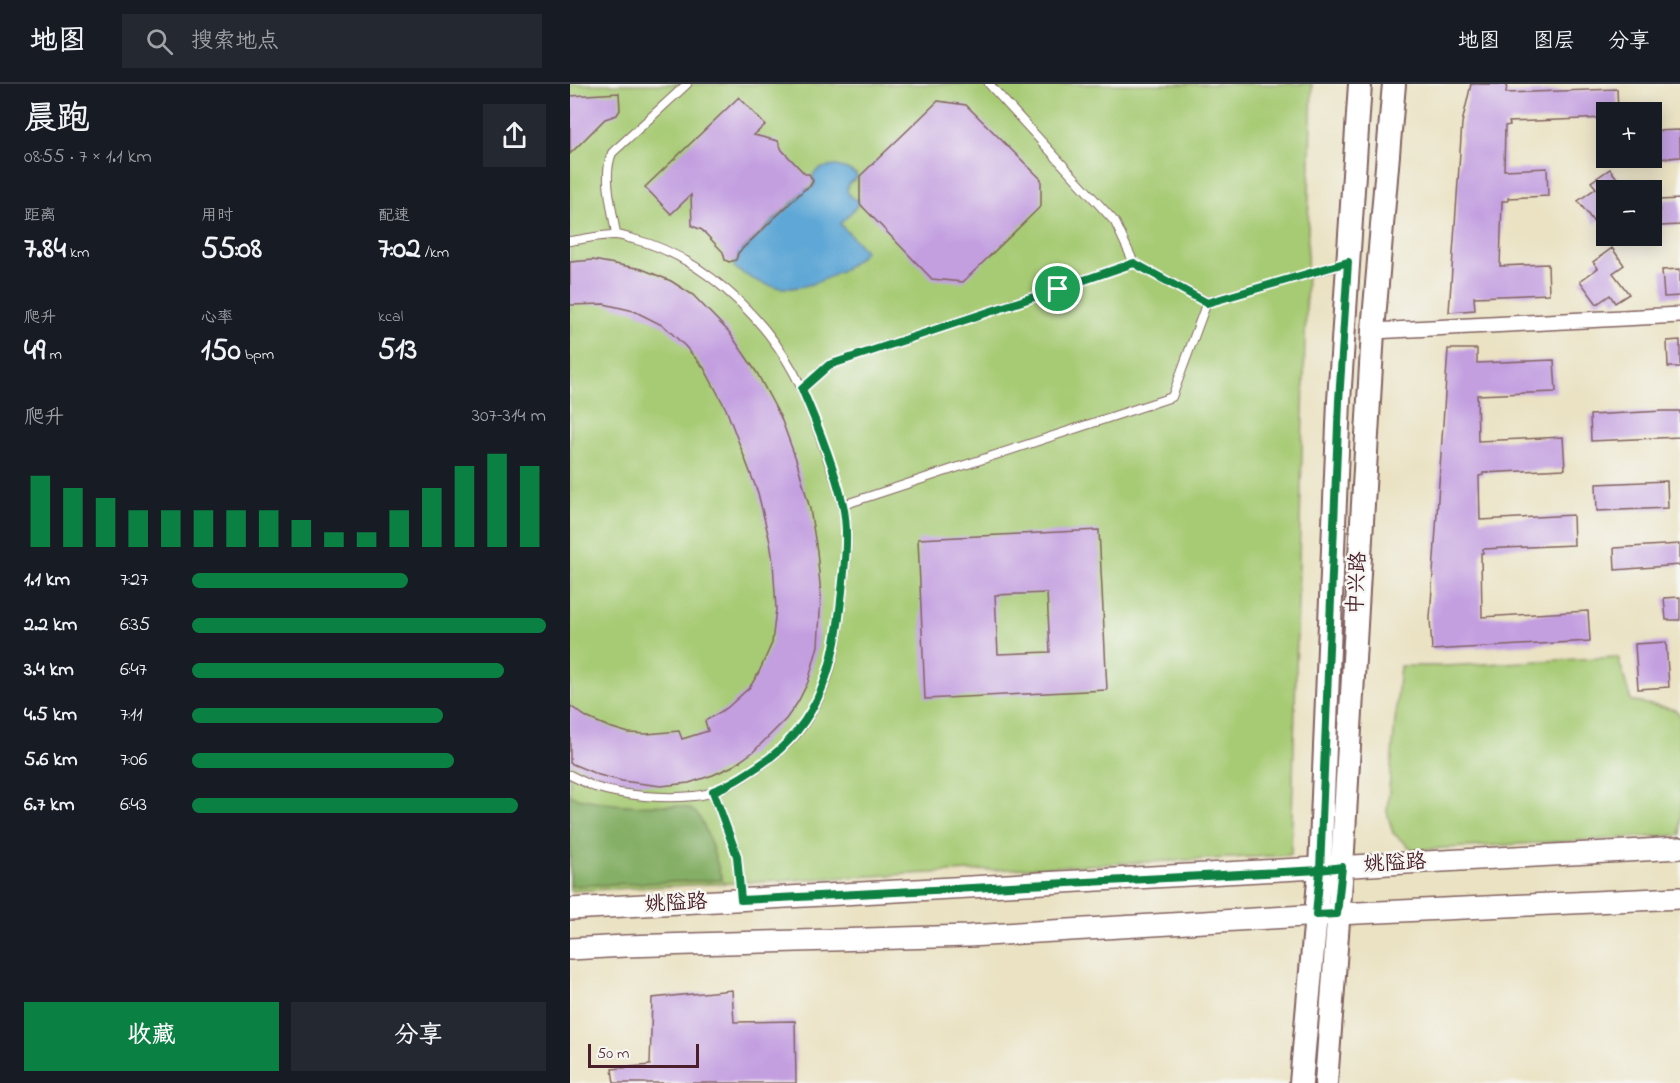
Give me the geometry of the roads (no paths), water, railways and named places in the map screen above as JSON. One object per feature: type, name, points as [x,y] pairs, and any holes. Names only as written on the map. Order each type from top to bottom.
[{"type":"main road","name":"中兴路","points":[[1331,868],[1339,413],[1360,84]]},
{"type":"main road","name":"中兴路","points":[[1301,1083],[1327,914],[1394,84]]},
{"type":"main road","name":"姚隘路","points":[[570,909],[1680,848]]},
{"type":"main road","name":"姚隘路","points":[[570,949],[969,936],[1327,914],[1680,898]]},
{"type":"main road","name":"中兴路","points":[[1326,1083],[1327,914]]},
{"type":"street","points":[[1373,331],[1680,315]]},
{"type":"lane","points":[[616,235],[608,172],[612,153],[687,84]]},
{"type":"lane","points":[[989,84],[1116,222],[1134,263],[1207,303],[1348,262]]},
{"type":"lane","points":[[570,241],[616,235],[647,243],[678,256],[737,299],[770,337],[802,389],[843,506],[847,536],[837,634],[830,668],[818,700],[790,741],[768,760],[741,778],[696,796],[630,794],[596,787],[570,775]]},
{"type":"lane","points":[[802,389],[829,365],[1134,263]]},
{"type":"lane","points":[[843,506],[1172,398],[1207,303]]},
{"type":"lane","points":[[713,791],[737,856],[741,900]]},
{"type":"water","points":[[836,166],[856,174],[857,178],[849,183],[847,189],[853,199],[858,200],[858,205],[840,224],[865,251],[859,258],[821,281],[791,288],[776,287],[761,282],[734,267],[734,263],[739,258],[736,249],[743,250],[799,197],[802,193],[801,188],[806,190],[812,187],[815,172]]}]
